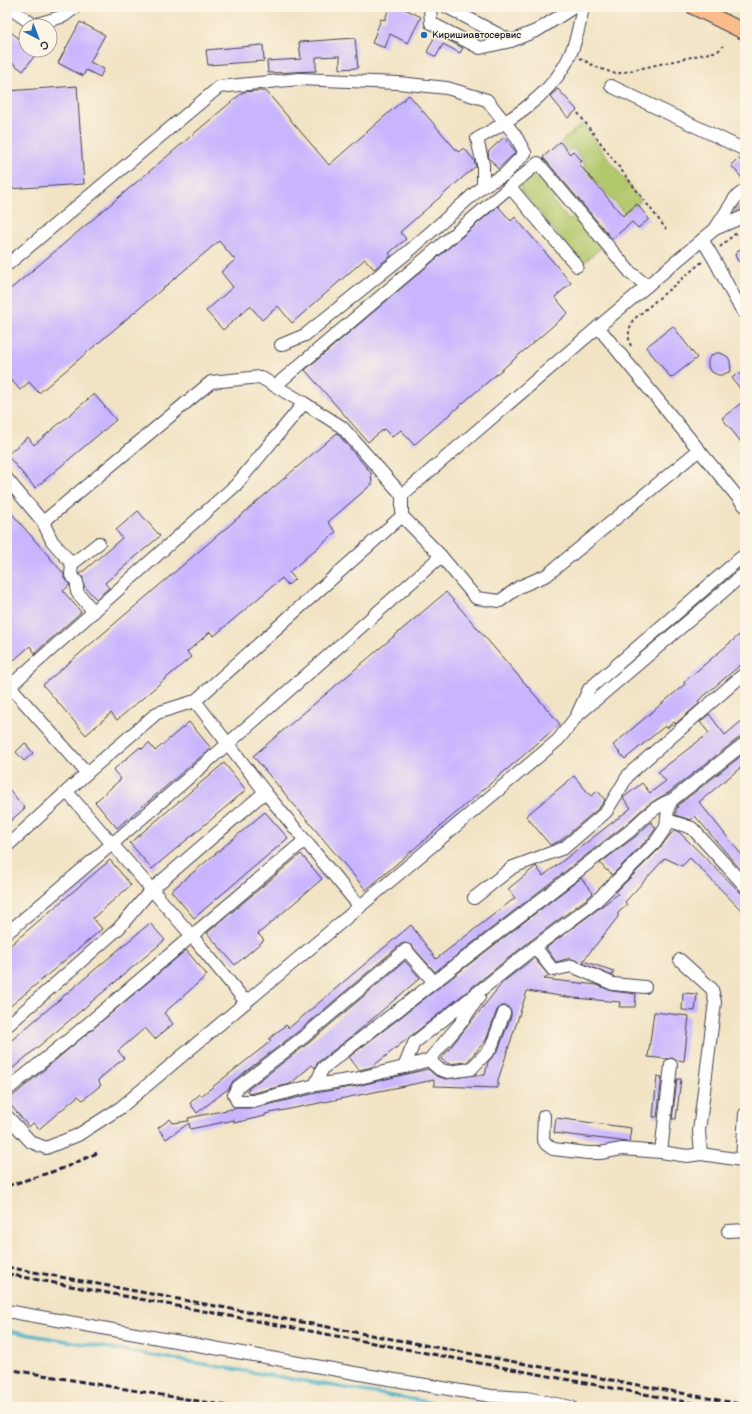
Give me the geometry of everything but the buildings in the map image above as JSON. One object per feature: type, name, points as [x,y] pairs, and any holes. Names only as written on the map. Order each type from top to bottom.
[{"type":"main road","points":[[694,7],[745,32]]},
{"type":"lane","points":[[8,7],[34,25],[64,16],[76,7]]},
{"type":"lane","points":[[430,7],[431,23],[480,48],[511,41],[538,30],[574,7]]},
{"type":"lane","points":[[447,7],[511,41]]},
{"type":"lane","points":[[483,186],[483,164],[477,139],[506,123],[534,102],[549,87],[565,65],[571,52],[578,35],[583,7]]},
{"type":"lane","points":[[7,265],[219,87],[299,80],[398,83],[447,88],[487,100],[515,135],[524,153],[504,175],[483,186],[408,252],[305,335],[281,345]]},
{"type":"lane","points":[[611,86],[745,150]]},
{"type":"lane","points":[[275,386],[538,162],[630,272],[647,286]]},
{"type":"lane","points":[[510,186],[576,266]]},
{"type":"lane","points":[[402,495],[715,229],[736,198],[745,190]]},
{"type":"lane","points":[[715,229],[745,216]]},
{"type":"lane","points":[[702,240],[712,254],[738,304],[745,314]]},
{"type":"lane","points":[[598,327],[745,506]]},
{"type":"lane","points":[[43,522],[211,382],[260,377],[342,427],[402,495],[402,516],[441,556],[476,598],[500,601],[519,587],[547,576],[699,450]]},
{"type":"lane","points":[[87,773],[8,684],[94,612],[236,485],[304,403]]},
{"type":"lane","points":[[7,479],[43,522],[52,541],[72,564],[71,575],[77,582],[77,592],[94,612]]},
{"type":"lane","points":[[7,846],[87,773],[157,713],[196,701],[402,516]]},
{"type":"lane","points":[[72,564],[100,543]]},
{"type":"lane","points":[[576,717],[589,689],[745,555]]},
{"type":"lane","points":[[7,933],[113,844],[441,556]]},
{"type":"lane","points":[[7,1116],[31,1142],[46,1148],[78,1135],[120,1108],[558,740],[576,717],[745,573]]},
{"type":"lane","points":[[474,898],[512,867],[564,848],[606,812],[629,774],[745,673]]},
{"type":"lane","points":[[196,701],[265,792],[360,907]]},
{"type":"lane","points":[[315,1085],[322,1068],[630,831],[644,817],[661,804],[672,800],[745,743]]},
{"type":"lane","points":[[67,792],[192,936],[246,1002]]},
{"type":"lane","points":[[7,1026],[119,928],[151,890],[265,792]]},
{"type":"lane","points":[[404,1067],[414,1043],[535,947],[594,903],[655,844],[666,827],[668,808],[672,800]]},
{"type":"lane","points":[[667,820],[692,828],[745,886]]},
{"type":"lane","points":[[7,1090],[77,1033],[305,840]]},
{"type":"lane","points":[[535,947],[553,970],[572,966],[613,984],[645,987]]},
{"type":"lane","points":[[434,982],[406,950],[305,1036],[238,1087],[234,1094],[237,1101],[253,1101],[315,1085],[355,1079],[429,1060],[460,1024],[487,985]]},
{"type":"lane","points":[[680,960],[712,989],[715,1002],[699,1131],[701,1154]]},
{"type":"lane","points":[[429,1060],[439,1069],[448,1072],[471,1069],[491,1048],[504,1013]]},
{"type":"lane","points":[[661,1152],[671,1065]]},
{"type":"lane","points":[[544,1116],[543,1139],[546,1144],[553,1149],[594,1153],[622,1149],[687,1156],[701,1154],[743,1161],[745,1114]]},
{"type":"lane","points":[[728,1231],[745,1230]]},
{"type":"lane","points":[[7,1311],[377,1377],[491,1396],[526,1398],[571,1407]]},
{"type":"path","points":[[571,52],[596,67],[616,74],[718,52],[723,46]]},
{"type":"path","points":[[578,113],[666,229]]},
{"type":"path","points":[[631,346],[629,336],[630,326],[633,320],[739,231]]},
{"type":"green space","points":[[582,124],[641,201],[624,213],[584,168],[585,166],[582,162],[583,161],[573,148],[569,151],[561,142]]},
{"type":"green space","points":[[536,174],[543,176],[558,195],[552,201],[569,220],[576,215],[603,246],[582,264],[521,190],[521,185]]},
{"type":"waterway","points":[[7,1331],[458,1407]]},
{"type":"tunnel","points":[[719,226],[745,203]]},
{"type":"railway","points":[[7,1186],[64,1168],[97,1153]]},
{"type":"railway","points":[[7,1267],[745,1405]]},
{"type":"railway","points":[[7,1274],[713,1407]]},
{"type":"railway","points":[[7,1369],[233,1407]]},
{"type":"place","name":"Киришиавтосервис","points":[[424,35]]}]
